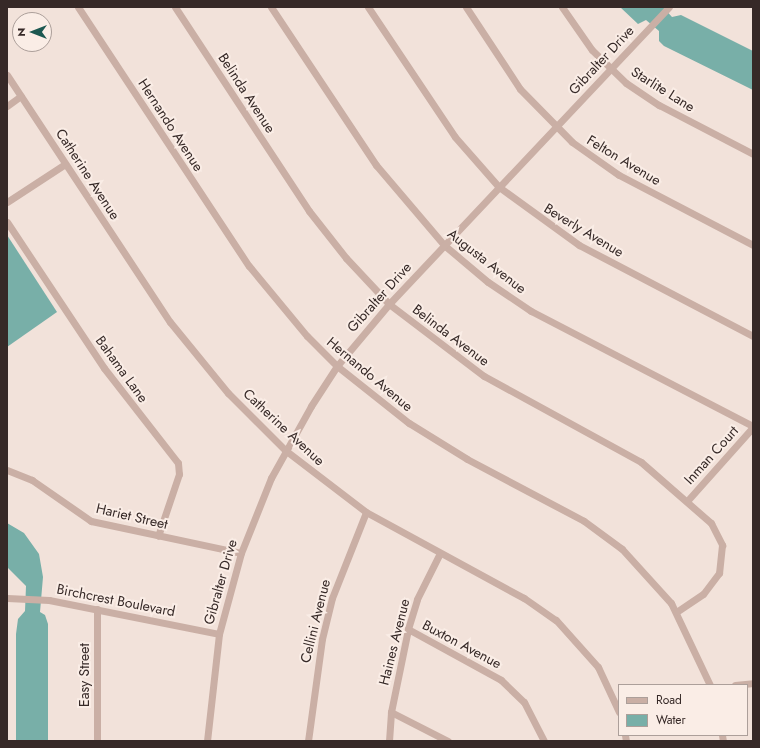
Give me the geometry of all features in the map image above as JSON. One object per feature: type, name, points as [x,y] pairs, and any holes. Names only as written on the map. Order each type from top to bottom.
[{"type":"street","name":"Hernando Avenue","points":[[78,7],[249,266],[292,319],[337,366],[437,442],[601,533],[637,563],[676,612],[710,684]]},
{"type":"street","name":"Belinda Avenue","points":[[175,7],[309,211],[346,258],[389,304],[467,365],[625,452],[688,500],[718,534],[723,559],[712,585],[676,612]]},
{"type":"street","name":"Augusta Avenue","points":[[271,7],[376,165],[444,245],[488,282],[531,311],[753,427]]},
{"type":"street","name":"Beverly Avenue","points":[[368,7],[442,120],[499,187],[579,245],[753,336]]},
{"type":"street","name":"Felton Avenue","points":[[466,7],[520,89],[555,128],[619,175],[753,245]]},
{"type":"street","name":"Starlite Lane","points":[[562,7],[610,70],[659,105],[753,154]]},
{"type":"street","name":"Gibralter Drive","points":[[206,741],[219,634],[240,553],[285,450],[337,366],[389,304],[669,7]]},
{"type":"street","name":"Catherine Avenue","points":[[7,75],[65,164],[186,342],[228,393],[285,450],[366,512],[439,555],[524,598],[556,620],[598,667],[618,710]]},
{"type":"street","points":[[7,106],[21,96]]},
{"type":"street","points":[[7,202],[65,164]]},
{"type":"street","name":"Bahama Lane","points":[[7,222],[104,368],[178,463],[179,474],[158,536]]},
{"type":"street","name":"Inman Court","points":[[688,500],[753,427]]},
{"type":"street","name":"Hariet Street","points":[[7,470],[32,480],[86,519],[240,553]]},
{"type":"street","name":"Cellini Avenue","points":[[308,741],[322,638],[335,592],[366,512]]},
{"type":"street","name":"Haines Avenue","points":[[389,741],[391,712],[408,630],[417,599],[439,555]]},
{"type":"street","name":"Birchcrest Boulevard","points":[[7,598],[49,600],[219,634]]},
{"type":"street","name":"Easy Street","points":[[97,609],[97,741]]},
{"type":"street","name":"Buxton Avenue","points":[[408,630],[501,680],[524,702],[544,741]]},
{"type":"street","points":[[391,712],[448,741]]},
{"type":"water","points":[[620,7],[663,7],[672,17],[681,15],[753,51],[753,90],[664,46],[659,41],[659,31],[646,20],[638,24]]},
{"type":"water","points":[[7,235],[57,312],[7,347]]},
{"type":"water","points":[[7,523],[24,533],[39,554],[43,577],[40,612],[45,615],[48,624],[48,741],[16,741],[16,634],[18,619],[25,611],[26,586],[7,567]]}]
